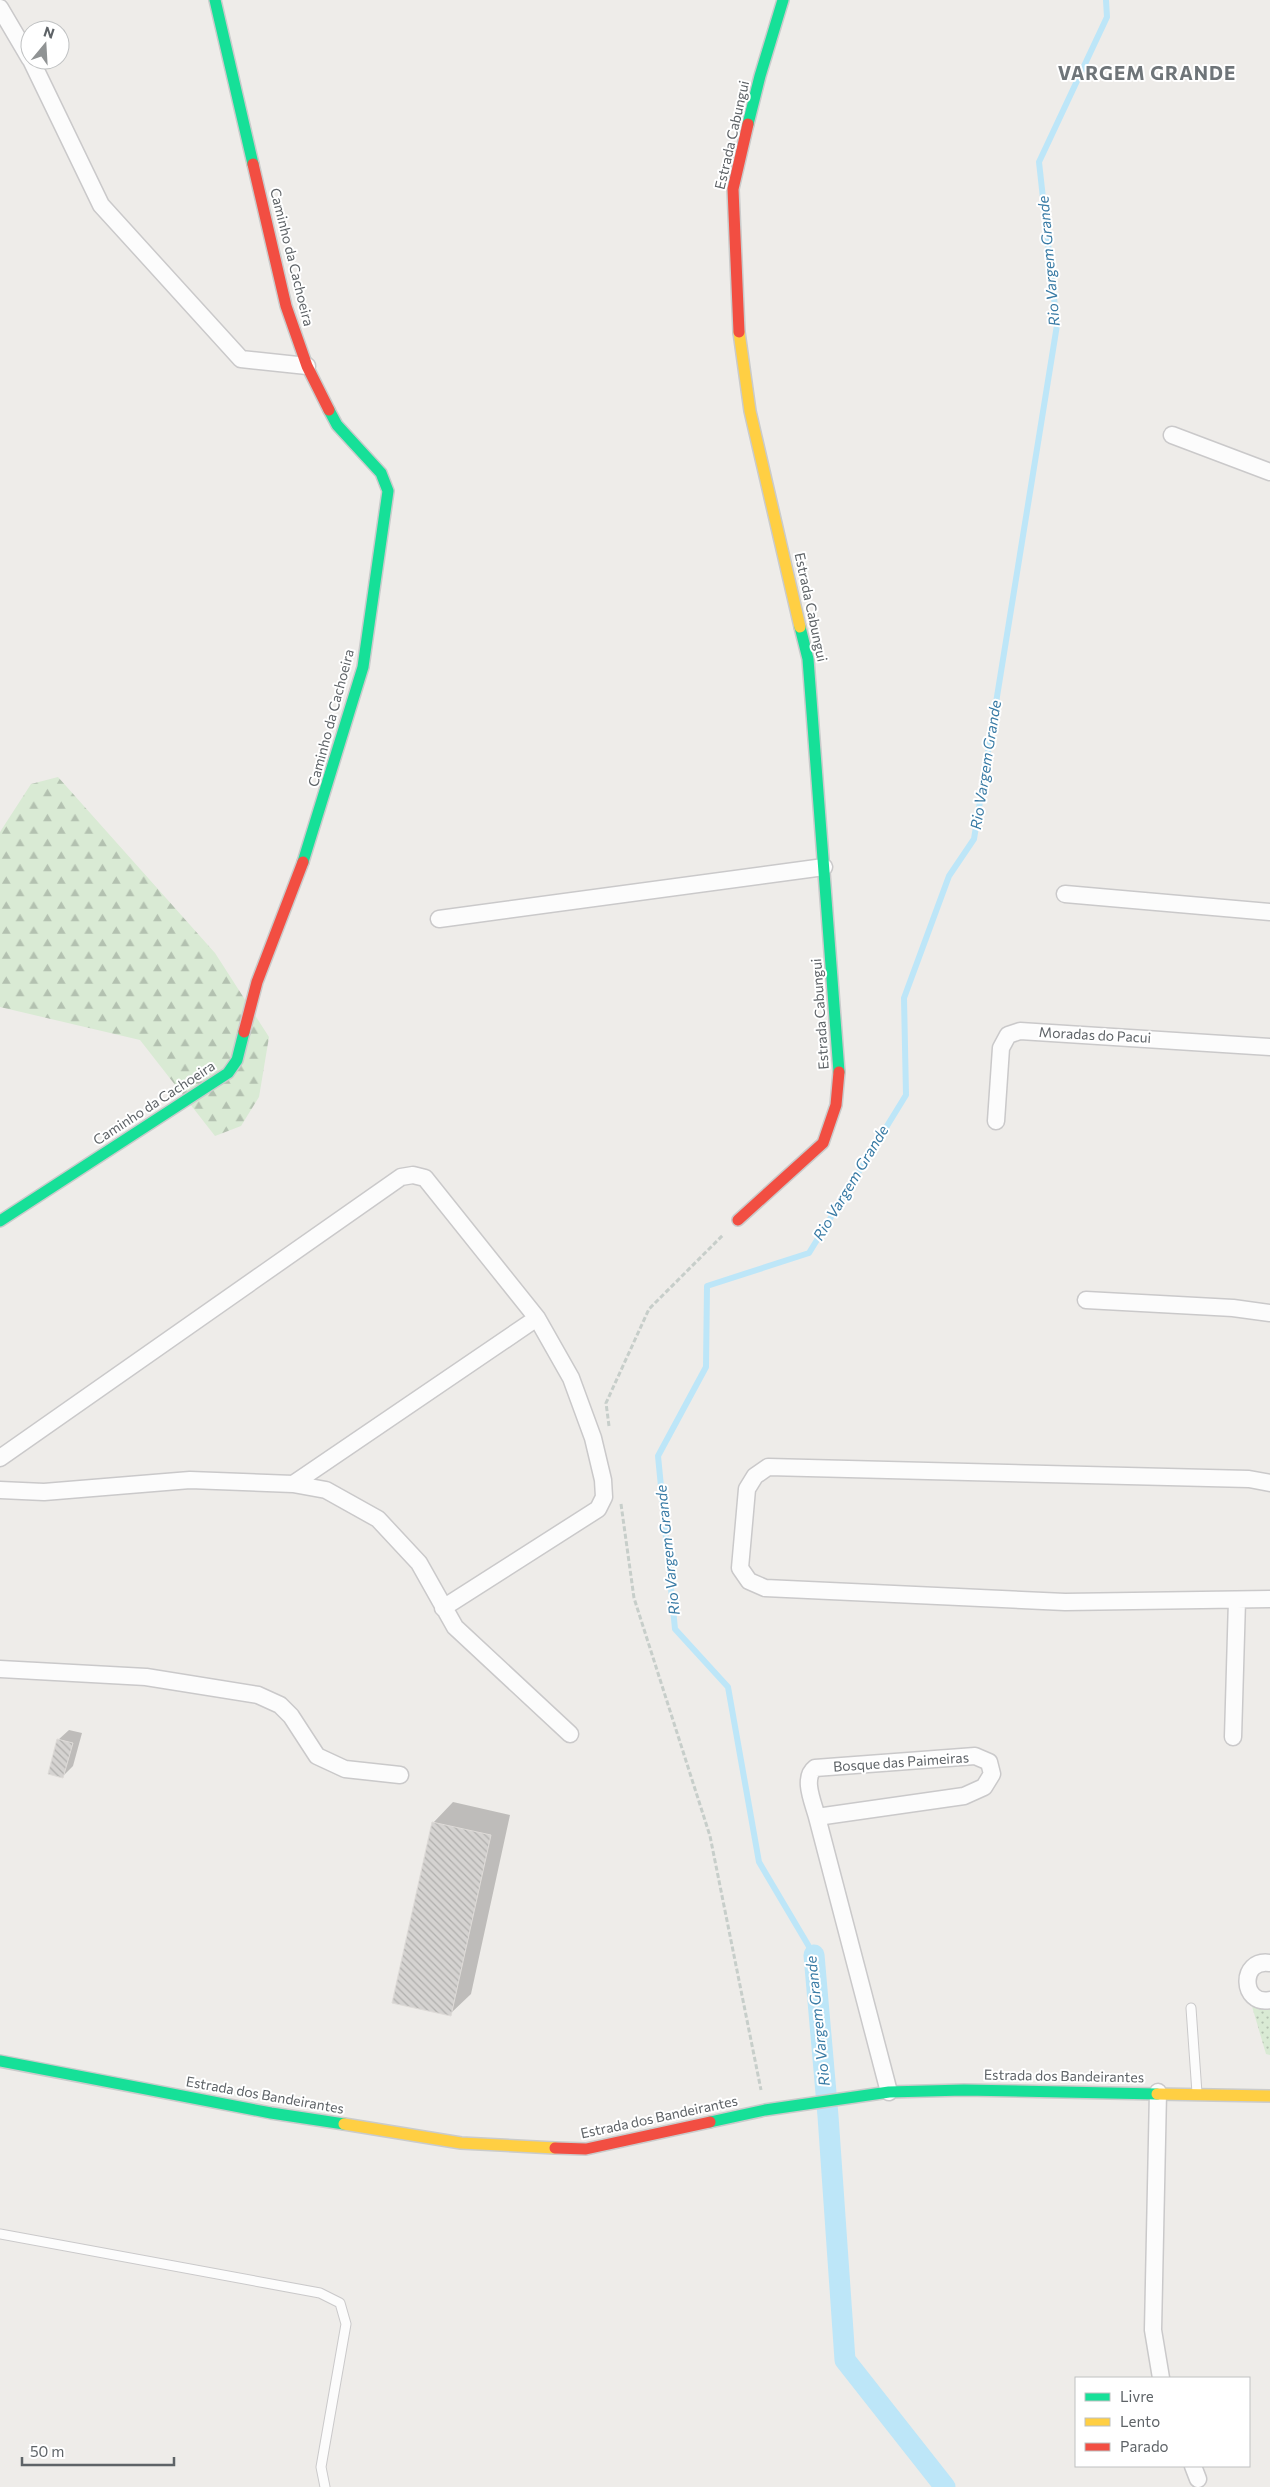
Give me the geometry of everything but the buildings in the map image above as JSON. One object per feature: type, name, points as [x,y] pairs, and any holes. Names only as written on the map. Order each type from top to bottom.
[{"type":"street","name":"Caminho da Cachoeira","points":[[0,1221],[228,1072],[237,1060],[257,982],[310,844],[363,667],[388,491],[381,474],[337,425],[306,366],[286,306],[215,0]]},
{"type":"street","name":"Estrada Cabungui","points":[[738,1220],[823,1143],[836,1105],[840,1064],[808,659],[750,411],[738,326],[733,189],[760,76],[783,0]]},
{"type":"street","points":[[0,8],[20,42]]},
{"type":"street","points":[[35,70],[101,204],[241,359],[306,366]]},
{"type":"street","points":[[1172,435],[1270,472]]},
{"type":"street","points":[[439,919],[824,868]]},
{"type":"street","points":[[1065,894],[1270,912]]},
{"type":"street","name":"Moradas do Pacui","points":[[996,1121],[1001,1048],[1008,1035],[1020,1031],[1270,1047]]},
{"type":"street","points":[[0,1458],[401,1177],[413,1175],[425,1178],[537,1318],[571,1378],[593,1438],[603,1480],[604,1497],[598,1509],[443,1608]]},
{"type":"street","points":[[1086,1300],[1233,1308],[1270,1313]]},
{"type":"street","points":[[293,1484],[537,1318]]},
{"type":"street","points":[[1270,1482],[1248,1479],[768,1467],[755,1476],[747,1489],[740,1568],[749,1581],[765,1588],[1065,1602],[1270,1599]]},
{"type":"street","points":[[0,1490],[44,1492],[190,1480],[293,1484],[326,1490],[378,1519],[419,1563],[455,1626],[570,1734]]},
{"type":"street","points":[[1233,1737],[1237,1600]]},
{"type":"street","points":[[0,1670],[146,1677],[258,1695],[280,1705],[291,1716],[317,1756],[345,1769],[400,1776]]},
{"type":"street","name":"Bosque das Paimeiras","points":[[817,1817],[964,1796],[984,1787],[992,1774],[989,1762],[975,1756],[815,1768],[810,1772],[808,1779],[817,1817],[889,2092]]},
{"type":"street","points":[[1270,1963],[1255,1965],[1246,1981],[1247,1987],[1254,1997],[1260,2000],[1270,2000]]},
{"type":"street","name":"Estrada dos Bandeirantes","points":[[0,2060],[271,2113],[461,2144],[535,2148],[586,2149],[765,2110],[889,2092],[964,2090],[1158,2092],[1270,2096]]},
{"type":"street","points":[[1158,2092],[1153,2330],[1161,2377]]},
{"type":"lane","points":[[1191,2008],[1197,2093]]},
{"type":"lane","points":[[0,2234],[320,2293],[340,2303],[346,2324],[321,2466],[325,2487]]},
{"type":"path","points":[[610,1432],[606,1403],[649,1309],[738,1220]]},
{"type":"path","points":[[620,1501],[634,1598],[710,1836],[765,2110]]},
{"type":"green space","points":[[58,777],[215,953],[269,1037],[259,1097],[241,1126],[215,1136],[140,1040],[0,1007],[0,832],[31,784]]},
{"type":"green space","points":[[1251,2003],[1270,2005],[1270,2055],[1266,2054]]},
{"type":"waterway","name":"Rio Vargem Grande","points":[[814,1955],[759,1862],[728,1687],[675,1629],[658,1456],[706,1367],[707,1286],[809,1253],[906,1095],[904,998],[949,876],[974,839],[1057,325],[1039,162],[1107,17],[1106,0]]},
{"type":"waterway","name":"Rio Vargem Grande","points":[[814,1955],[828,2116],[845,2360],[945,2487]]},
{"type":"traffic: fast","points":[[215,0],[253,164]]},
{"type":"traffic: fast","points":[[748,124],[783,0]]},
{"type":"traffic: fast","points":[[303,862],[363,667],[388,491],[381,473],[337,425],[329,410]]},
{"type":"traffic: fast","points":[[800,627],[808,659],[839,1072]]},
{"type":"traffic: fast","points":[[0,1221],[228,1073],[237,1060],[244,1032]]},
{"type":"traffic: fast","points":[[0,2061],[271,2113],[344,2124]]},
{"type":"traffic: fast","points":[[710,2122],[765,2110],[889,2092],[964,2090],[1157,2094]]},
{"type":"traffic: slow","points":[[739,332],[750,411],[800,627]]},
{"type":"traffic: slow","points":[[1157,2094],[1270,2096]]},
{"type":"traffic: slow","points":[[344,2124],[461,2143],[555,2148]]},
{"type":"traffic: jam","points":[[739,332],[733,189],[748,124]]},
{"type":"traffic: jam","points":[[253,164],[286,306],[307,366],[329,410]]},
{"type":"traffic: jam","points":[[244,1032],[257,982],[303,862]]},
{"type":"traffic: jam","points":[[738,1220],[823,1143],[836,1105],[839,1072]]},
{"type":"traffic: jam","points":[[555,2148],[586,2149],[710,2122]]},
{"type":"district","name":"VARGEM GRANDE","points":[[1147,73]]}]
